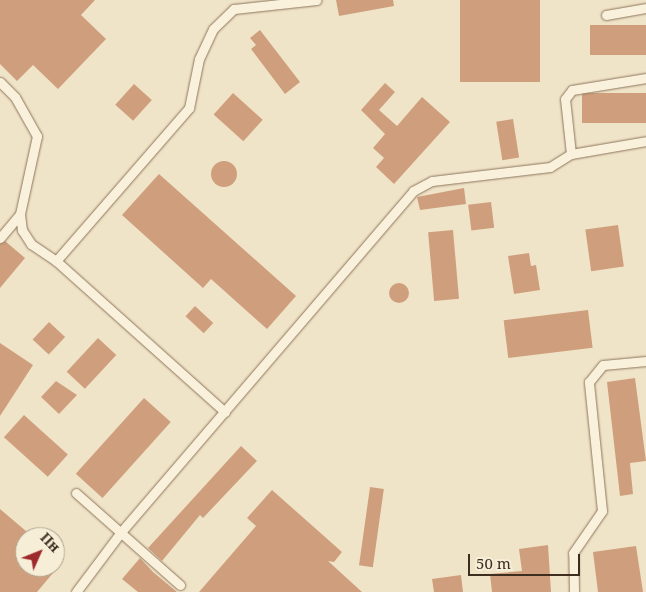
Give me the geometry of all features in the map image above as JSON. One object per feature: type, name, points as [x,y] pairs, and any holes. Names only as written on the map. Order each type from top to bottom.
[{"type":"lane","points":[[56,261],[189,108],[199,59],[213,29],[234,9],[317,0]]},
{"type":"lane","points":[[606,15],[646,8]]},
{"type":"lane","points":[[571,154],[565,99],[572,90],[646,78]]},
{"type":"lane","points":[[0,82],[15,97],[37,136],[20,214],[22,230],[31,244],[56,261],[225,412]]},
{"type":"lane","points":[[76,592],[121,532],[413,191],[432,181],[550,168],[571,154],[646,141]]},
{"type":"lane","points":[[0,238],[20,214]]},
{"type":"lane","points":[[574,592],[573,553],[602,510],[589,382],[603,365],[646,361]]},
{"type":"lane","points":[[76,493],[180,585]]},
{"type":"building","points":[[0,0],[95,0],[81,15],[106,39],[58,89],[33,65],[17,81],[0,64]]},
{"type":"building","points":[[336,0],[393,0],[394,6],[339,16]]},
{"type":"building","points":[[460,0],[540,0],[540,82],[460,82]]},
{"type":"building","points":[[590,25],[646,25],[646,55],[590,55]]},
{"type":"building","points":[[260,30],[300,82],[285,94],[251,49],[256,45],[250,38]]},
{"type":"building","points":[[385,83],[395,92],[379,110],[397,126],[422,97],[450,122],[394,184],[376,167],[384,158],[373,148],[385,134],[361,110]]},
{"type":"building","points":[[134,84],[152,100],[133,121],[115,105]]},
{"type":"building","points":[[233,93],[263,120],[243,141],[214,115]]},
{"type":"building","points":[[582,93],[646,93],[646,123],[582,123]]},
{"type":"building","points":[[513,119],[519,158],[502,160],[496,122]]},
{"type":"building","points":[[224,161],[233,165],[237,174],[233,183],[224,187],[215,183],[211,174],[215,165]]},
{"type":"building","points":[[159,174],[296,296],[267,329],[211,279],[203,288],[122,215]]},
{"type":"building","points":[[464,188],[466,204],[420,210],[417,197]]},
{"type":"building","points":[[491,202],[494,228],[471,231],[468,205]]},
{"type":"building","points":[[618,225],[624,267],[591,271],[585,230]]},
{"type":"building","points":[[453,230],[459,299],[434,301],[428,232]]},
{"type":"building","points":[[5,241],[25,258],[0,288],[0,244]]},
{"type":"building","points":[[529,253],[531,266],[536,265],[540,290],[514,294],[508,256]]},
{"type":"building","points":[[399,283],[406,286],[409,293],[406,300],[399,303],[392,300],[389,293],[392,286]]},
{"type":"building","points":[[195,306],[213,323],[204,333],[185,316]]},
{"type":"building","points":[[588,310],[593,348],[508,358],[504,320]]},
{"type":"building","points":[[49,322],[65,337],[49,355],[33,340]]},
{"type":"building","points":[[98,338],[116,355],[85,389],[67,372]]},
{"type":"building","points":[[0,343],[33,365],[0,416]]},
{"type":"building","points":[[635,378],[646,461],[630,463],[633,494],[620,496],[607,382]]},
{"type":"building","points":[[56,381],[77,395],[59,414],[41,397]]},
{"type":"building","points":[[144,398],[171,422],[103,498],[76,474]]},
{"type":"building","points":[[24,415],[68,454],[48,477],[4,437]]},
{"type":"building","points":[[241,446],[257,461],[203,518],[200,515],[162,561],[148,548]]},
{"type":"building","points":[[370,487],[384,489],[373,567],[359,565]]},
{"type":"building","points":[[272,490],[342,552],[334,562],[328,561],[362,592],[199,592],[256,526],[247,518]]},
{"type":"building","points":[[0,509],[21,527],[15,527],[15,577],[50,577],[37,592],[0,592]]},
{"type":"building","points":[[548,545],[551,592],[492,592],[490,574],[522,571],[519,549]]},
{"type":"building","points":[[636,546],[643,592],[598,592],[593,552]]},
{"type":"building","points":[[140,558],[153,572],[177,592],[138,592],[122,579]]},
{"type":"building","points":[[461,575],[463,592],[434,592],[432,579]]}]
